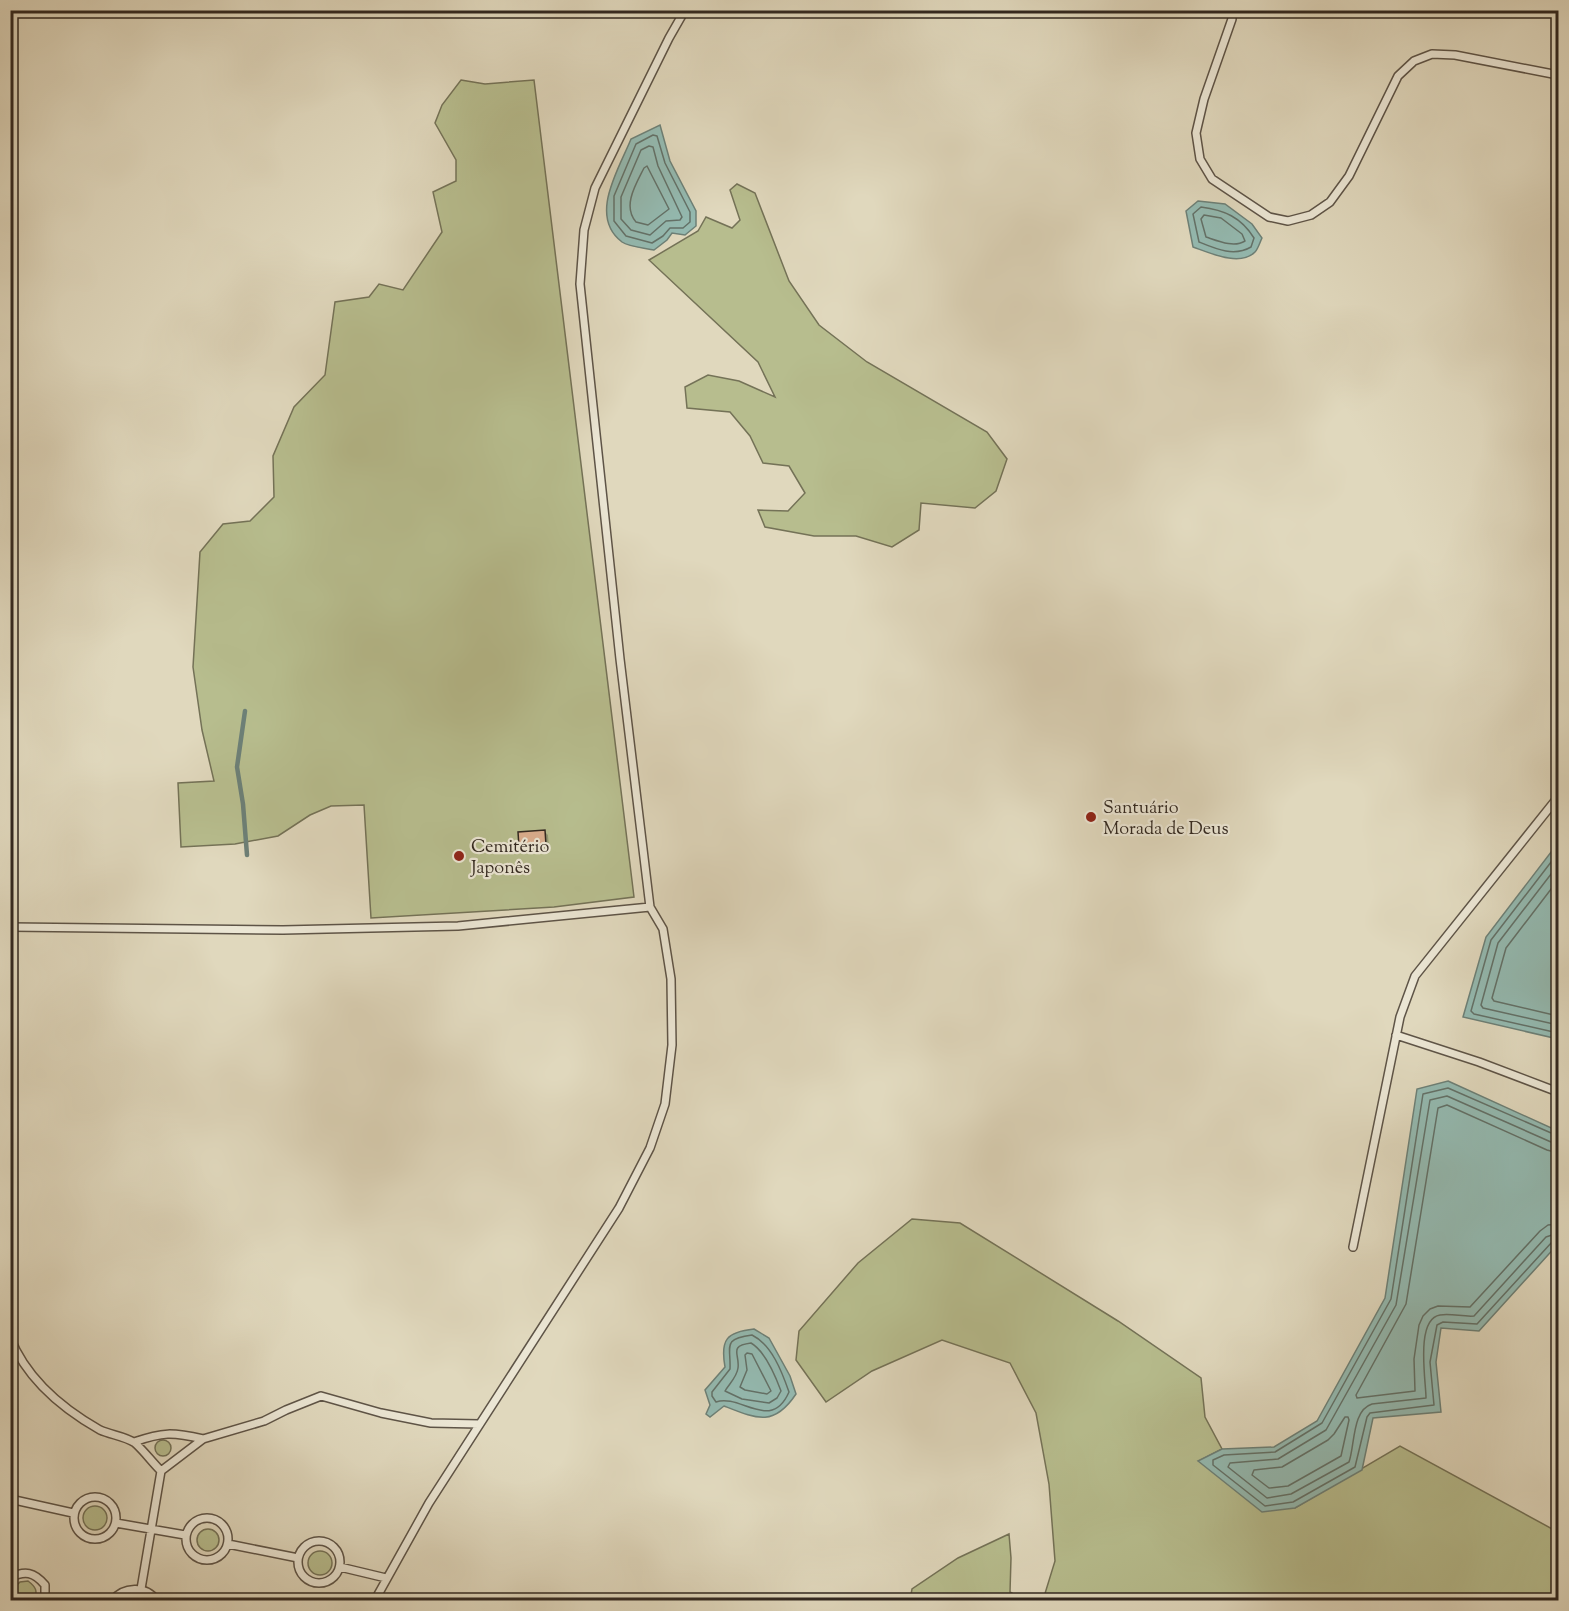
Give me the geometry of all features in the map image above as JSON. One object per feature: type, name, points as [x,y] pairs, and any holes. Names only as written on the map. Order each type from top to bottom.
[{"type":"lane","points":[[375,1600],[429,1503],[619,1208],[650,1148],[665,1104],[672,1045],[671,979],[663,929],[650,907],[618,647],[580,284],[584,230],[595,188],[685,10]]},
{"type":"lane","points":[[1232,10],[1232,19],[1204,99],[1196,133],[1200,159],[1212,179],[1269,217],[1288,221],[1311,215],[1330,202],[1349,176],[1398,76],[1414,61],[1432,54],[1455,55],[1558,75]]},
{"type":"lane","points":[[1353,1247],[1400,1017],[1415,976],[1558,797]]},
{"type":"lane","points":[[10,927],[283,930],[458,926],[650,907]]},
{"type":"lane","points":[[1396,1035],[1479,1062],[1558,1092]]},
{"type":"lane","points":[[10,1337],[29,1369],[50,1394],[75,1415],[93,1426],[134,1442],[161,1470]]},
{"type":"lane","points":[[141,1589],[161,1470],[203,1439],[264,1421],[321,1396],[381,1413],[431,1423],[479,1424]]},
{"type":"lane","points":[[134,1442],[156,1434],[176,1433],[203,1439]]},
{"type":"lane","points":[[92,1496],[105,1499],[114,1509],[116,1523],[109,1534],[97,1539],[84,1537],[75,1527],[73,1513],[80,1502],[92,1496]]},
{"type":"lane","points":[[10,1499],[73,1513]]},
{"type":"lane","points":[[204,1518],[217,1520],[226,1530],[228,1544],[221,1556],[209,1561],[196,1558],[187,1548],[185,1535],[192,1523],[204,1518]]},
{"type":"lane","points":[[116,1523],[185,1535]]},
{"type":"lane","points":[[317,1541],[330,1544],[339,1554],[340,1567],[333,1579],[321,1584],[308,1581],[299,1571],[298,1558],[305,1546],[317,1541]]},
{"type":"lane","points":[[228,1544],[298,1558]]},
{"type":"lane","points":[[340,1567],[386,1578]]},
{"type":"lane","points":[[10,1578],[23,1572],[36,1575],[45,1585],[46,1599],[58,1600]]},
{"type":"lane","points":[[113,1600],[126,1590],[141,1589],[156,1600]]},
{"type":"green space","points":[[461,80],[485,84],[534,80],[634,897],[554,907],[371,918],[364,805],[331,806],[310,815],[278,836],[235,844],[181,847],[178,783],[214,781],[202,730],[193,667],[200,552],[223,524],[250,521],[274,497],[273,456],[294,407],[325,375],[335,302],[369,297],[379,284],[403,290],[442,232],[433,192],[456,181],[456,160],[435,123],[442,105]]},
{"type":"green space","points":[[737,184],[755,193],[789,281],[819,325],[867,362],[987,432],[1007,459],[996,491],[975,508],[921,503],[919,530],[892,547],[856,536],[814,536],[765,527],[758,510],[788,511],[805,493],[789,466],[763,463],[750,436],[730,412],[687,408],[685,387],[708,375],[739,381],[775,397],[758,362],[649,260],[698,231],[706,217],[732,228],[740,220],[730,190]]},
{"type":"green space","points":[[912,1219],[960,1223],[1118,1321],[1201,1378],[1205,1417],[1222,1449],[1199,1461],[1295,1508],[1400,1446],[1556,1531],[1558,1535],[1558,1600],[1043,1600],[1055,1561],[1049,1484],[1036,1413],[1010,1363],[942,1340],[872,1371],[826,1402],[796,1360],[799,1331],[858,1263]]},
{"type":"green space","points":[[163,1440],[169,1442],[171,1448],[169,1454],[163,1456],[157,1454],[155,1448],[157,1442]]},
{"type":"green space","points":[[95,1506],[103,1510],[107,1518],[103,1526],[95,1530],[87,1526],[83,1518],[87,1510]]},
{"type":"green space","points":[[204,1529],[212,1529],[219,1536],[219,1544],[212,1551],[204,1551],[197,1544],[197,1536]]},
{"type":"green space","points":[[1009,1534],[1010,1592],[1024,1600],[910,1600],[912,1589],[958,1558]]},
{"type":"green space","points":[[320,1551],[328,1555],[332,1563],[328,1571],[320,1575],[312,1571],[308,1563],[312,1555]]},
{"type":"green space","points":[[28,1581],[36,1589],[34,1600],[17,1600],[14,1596],[14,1588],[20,1582]]},
{"type":"water","points":[[660,125],[670,161],[696,211],[696,226],[685,235],[672,233],[654,250],[622,242],[612,231],[607,219],[607,206],[614,178],[631,139]]},
{"type":"water","points":[[1198,201],[1225,204],[1252,224],[1262,238],[1255,252],[1249,256],[1233,259],[1193,247],[1186,211]]},
{"type":"water","points":[[1558,843],[1558,1039],[1463,1017],[1486,937]]},
{"type":"water","points":[[1448,1081],[1558,1131],[1558,1244],[1479,1331],[1441,1328],[1436,1362],[1441,1412],[1373,1418],[1362,1470],[1295,1508],[1262,1512],[1198,1461],[1222,1449],[1274,1447],[1317,1421],[1385,1298],[1417,1089]]},
{"type":"water","points":[[754,1329],[769,1338],[790,1376],[796,1394],[788,1405],[772,1416],[755,1417],[724,1406],[710,1417],[706,1414],[710,1405],[705,1390],[725,1367],[724,1350],[727,1339],[737,1332]]},
{"type":"building","points":[[545,830],[546,845],[519,847],[518,832]]},
{"type":"waterway","points":[[245,711],[237,767],[247,855]]},
{"type":"place","name":"Santuário Morada de Deus","points":[[1091,817]]},
{"type":"place","name":"Cemitério Japonês","points":[[459,856]]}]
